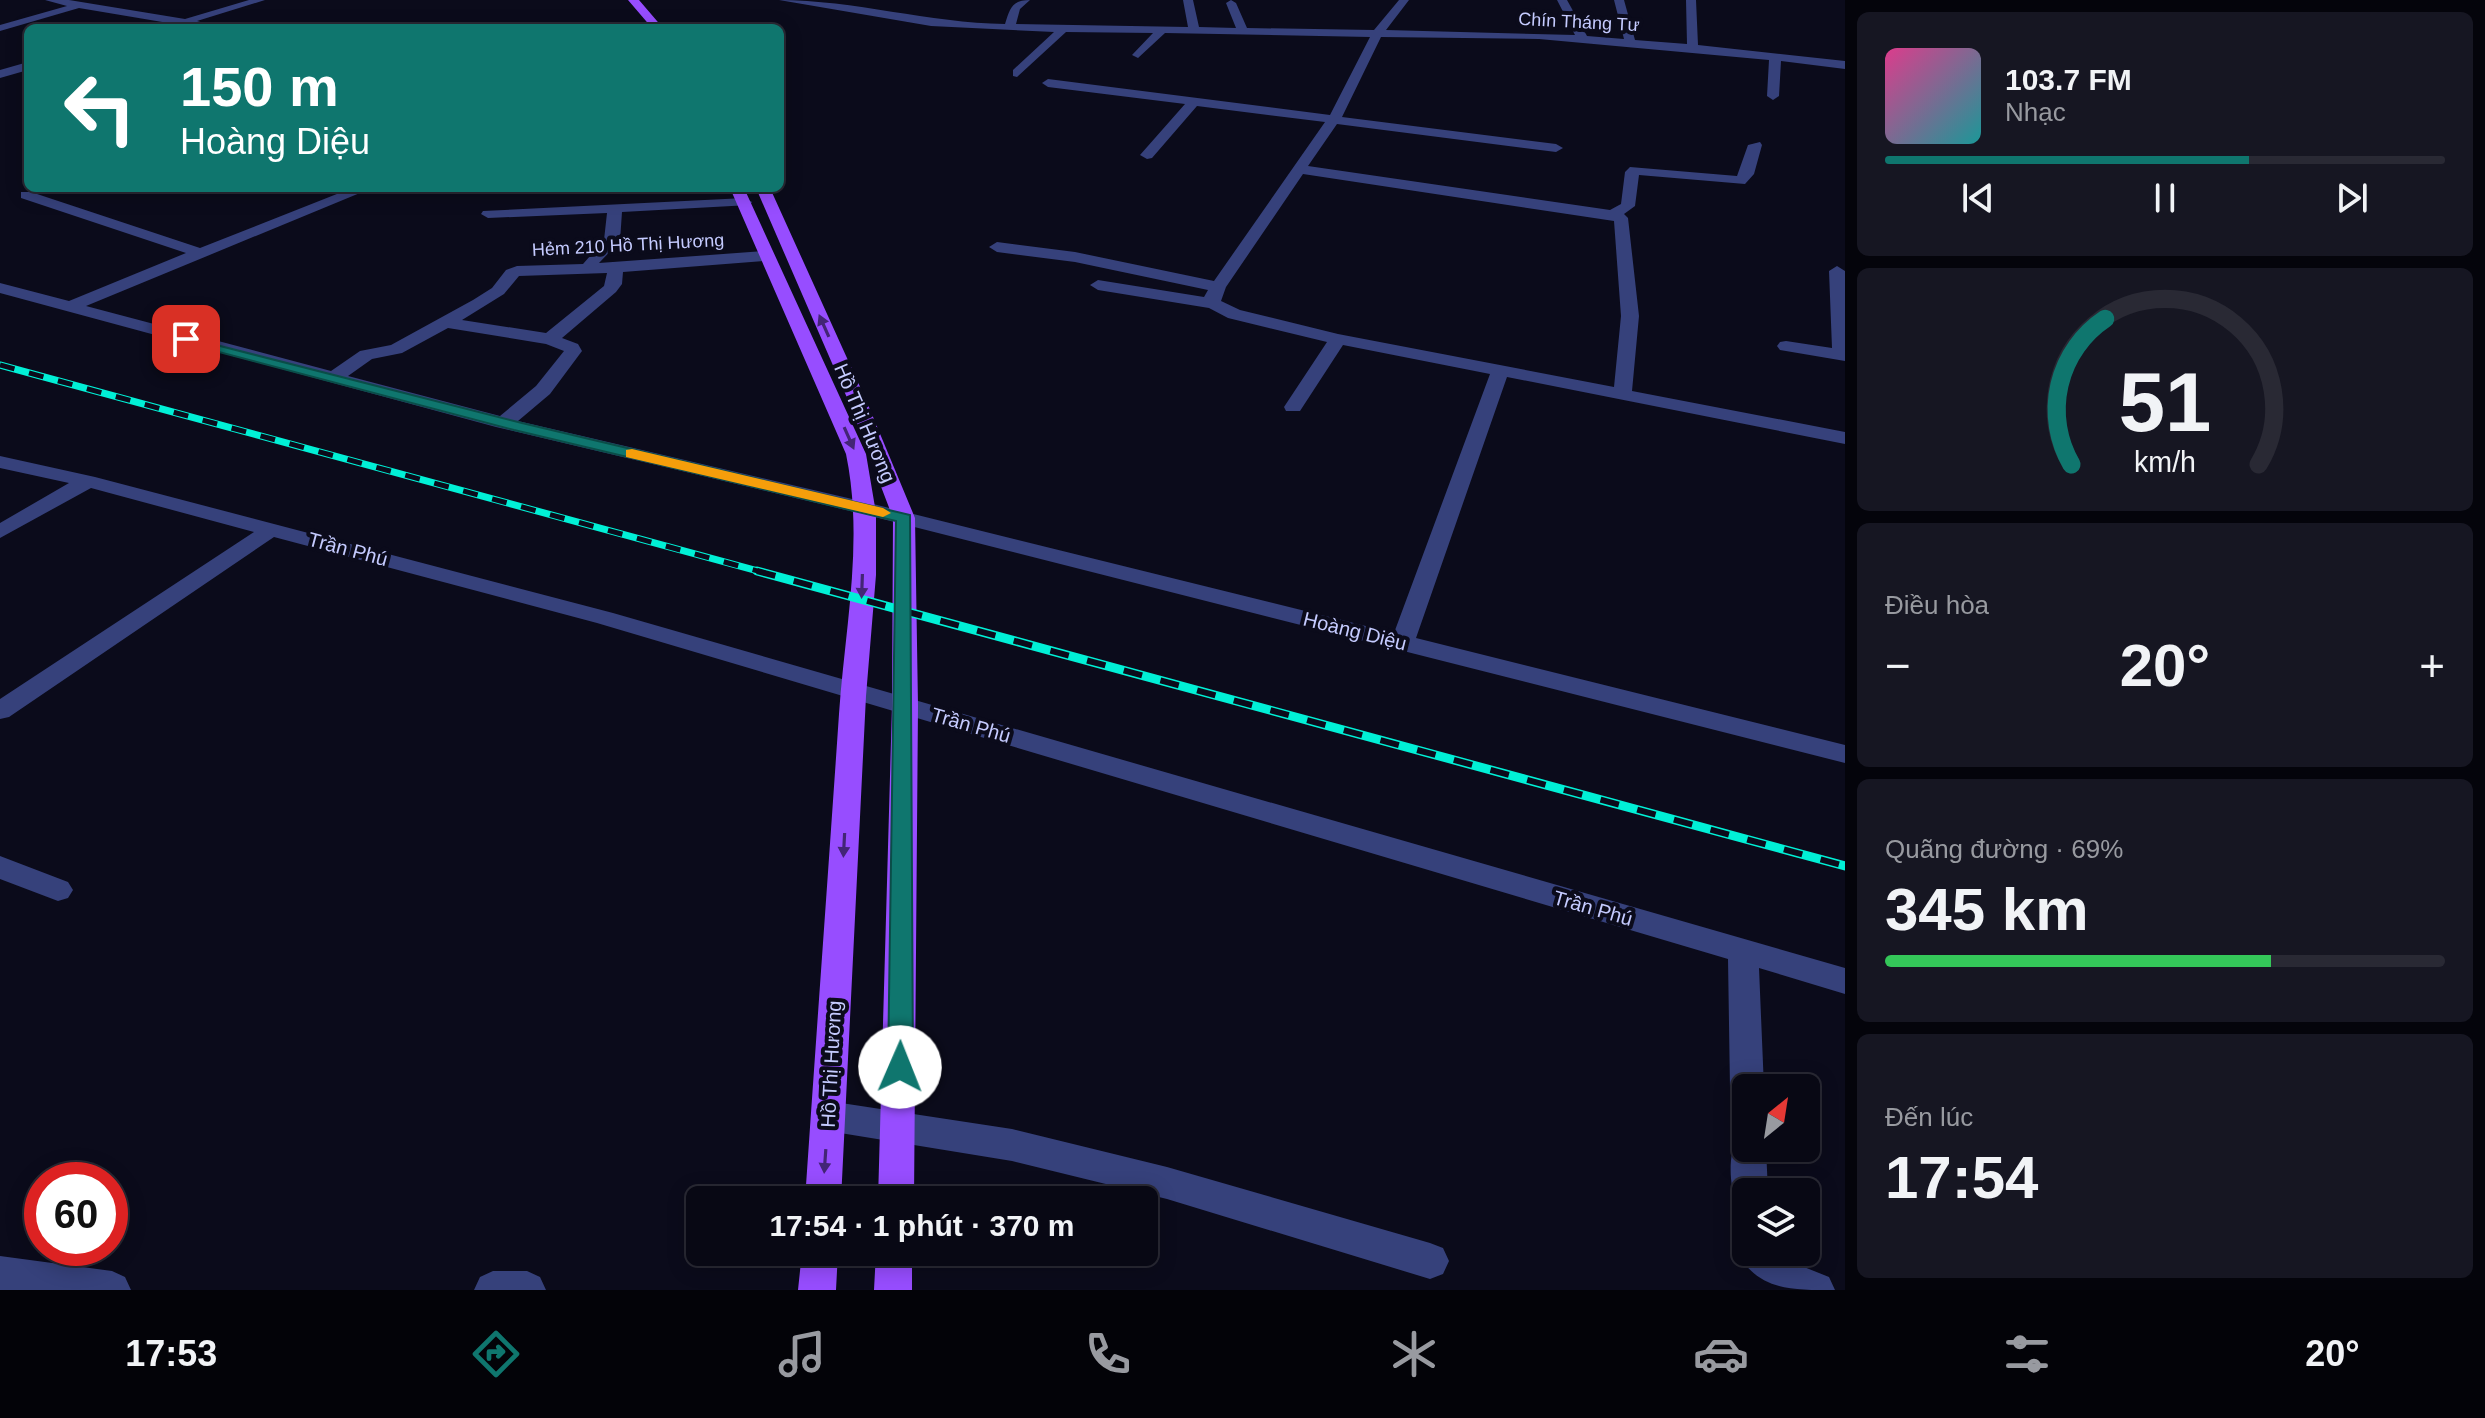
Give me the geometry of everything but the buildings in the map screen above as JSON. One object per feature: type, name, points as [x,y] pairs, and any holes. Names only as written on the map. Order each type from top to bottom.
[{"type":"main road","points":[[633,0],[654,24]]},
{"type":"main road","name":"Hồ Thị Hương","points":[[749,193],[765,256],[856,454],[865,488],[862,598],[853,691],[824,1186]]},
{"type":"main road","name":"Hồ Thị Hương","points":[[749,193],[857,400],[904,518],[905,706],[897,1186]]},
{"type":"main road","points":[[817,1290],[819,1266]]},
{"type":"main road","points":[[893,1290],[894,1266]]},
{"type":"street","points":[[50,0],[198,24]]},
{"type":"street","points":[[174,24],[260,0]]},
{"type":"street","name":"Chín Tháng Tư","points":[[784,0],[931,23],[1009,28],[1582,38],[1845,65]]},
{"type":"street","points":[[1009,28],[1015,8],[1025,0]]},
{"type":"street","points":[[1188,0],[1194,31]]},
{"type":"street","points":[[1216,296],[1333,120],[1377,34],[1404,0]]},
{"type":"street","points":[[1562,0],[1582,38]]},
{"type":"street","points":[[1619,0],[1630,42]]},
{"type":"street","points":[[1691,0],[1694,28],[1692,48]]},
{"type":"street","points":[[1231,3],[1243,32]]},
{"type":"street","points":[[0,28],[82,5]]},
{"type":"street","points":[[1017,73],[1062,30]]},
{"type":"street","points":[[1138,55],[1161,31]]},
{"type":"street","points":[[1773,96],[1775,57]]},
{"type":"street","points":[[0,74],[24,67]]},
{"type":"street","points":[[1048,83],[1556,148]]},
{"type":"street","points":[[1147,155],[1194,102]]},
{"type":"street","points":[[1613,214],[1628,206],[1632,172],[1635,170],[1740,181],[1747,174],[1755,145]]},
{"type":"street","points":[[1298,169],[1613,214],[1621,218],[1626,241],[1630,316],[1623,393]]},
{"type":"street","points":[[67,308],[355,192]]},
{"type":"street","points":[[488,214],[615,209],[749,193]]},
{"type":"street","points":[[26,195],[200,253]]},
{"type":"street","points":[[588,268],[612,241],[615,209]]},
{"type":"street","points":[[997,247],[1075,257],[1216,296],[1234,314],[1338,339],[1845,438]]},
{"type":"street","name":"Hẻm 210 Hồ Thị Hương","points":[[333,378],[366,355],[396,349],[490,297],[517,271],[765,256]]},
{"type":"street","points":[[550,339],[610,289],[614,284],[616,267]]},
{"type":"street","points":[[1786,346],[1843,356],[1837,271]]},
{"type":"street","points":[[1098,285],[1216,296]]},
{"type":"street","name":"Hoàng Diệu","points":[[0,288],[503,423],[865,508],[1845,754]]},
{"type":"street","points":[[443,322],[569,344],[573,351],[543,390],[503,423]]},
{"type":"street","points":[[1293,407],[1338,339]]},
{"type":"street","points":[[1402,643],[1500,372]]},
{"type":"street","name":"Trần Phú","points":[[0,462],[88,481],[605,618],[1845,981]]},
{"type":"street","points":[[0,532],[88,481]]},
{"type":"street","points":[[0,711],[272,529]]},
{"type":"street","points":[[0,867],[58,890]]},
{"type":"street","points":[[1743,952],[1747,1074]]},
{"type":"street","points":[[828,1116],[1012,1145],[1167,1183],[1430,1261]]},
{"type":"street","points":[[1764,1266],[1778,1276],[1816,1290]]},
{"type":"street","points":[[0,1274],[100,1290]]},
{"type":"street","points":[[493,1290],[527,1290]]},
{"type":"railway","points":[[0,365],[765,573]]},
{"type":"railway","points":[[757,571],[1845,866]]},
{"type":"slow traffic","points":[[632,453],[883,513]]},
{"type":"route","points":[[186,339],[519,427],[904,518],[900,1067]]}]
